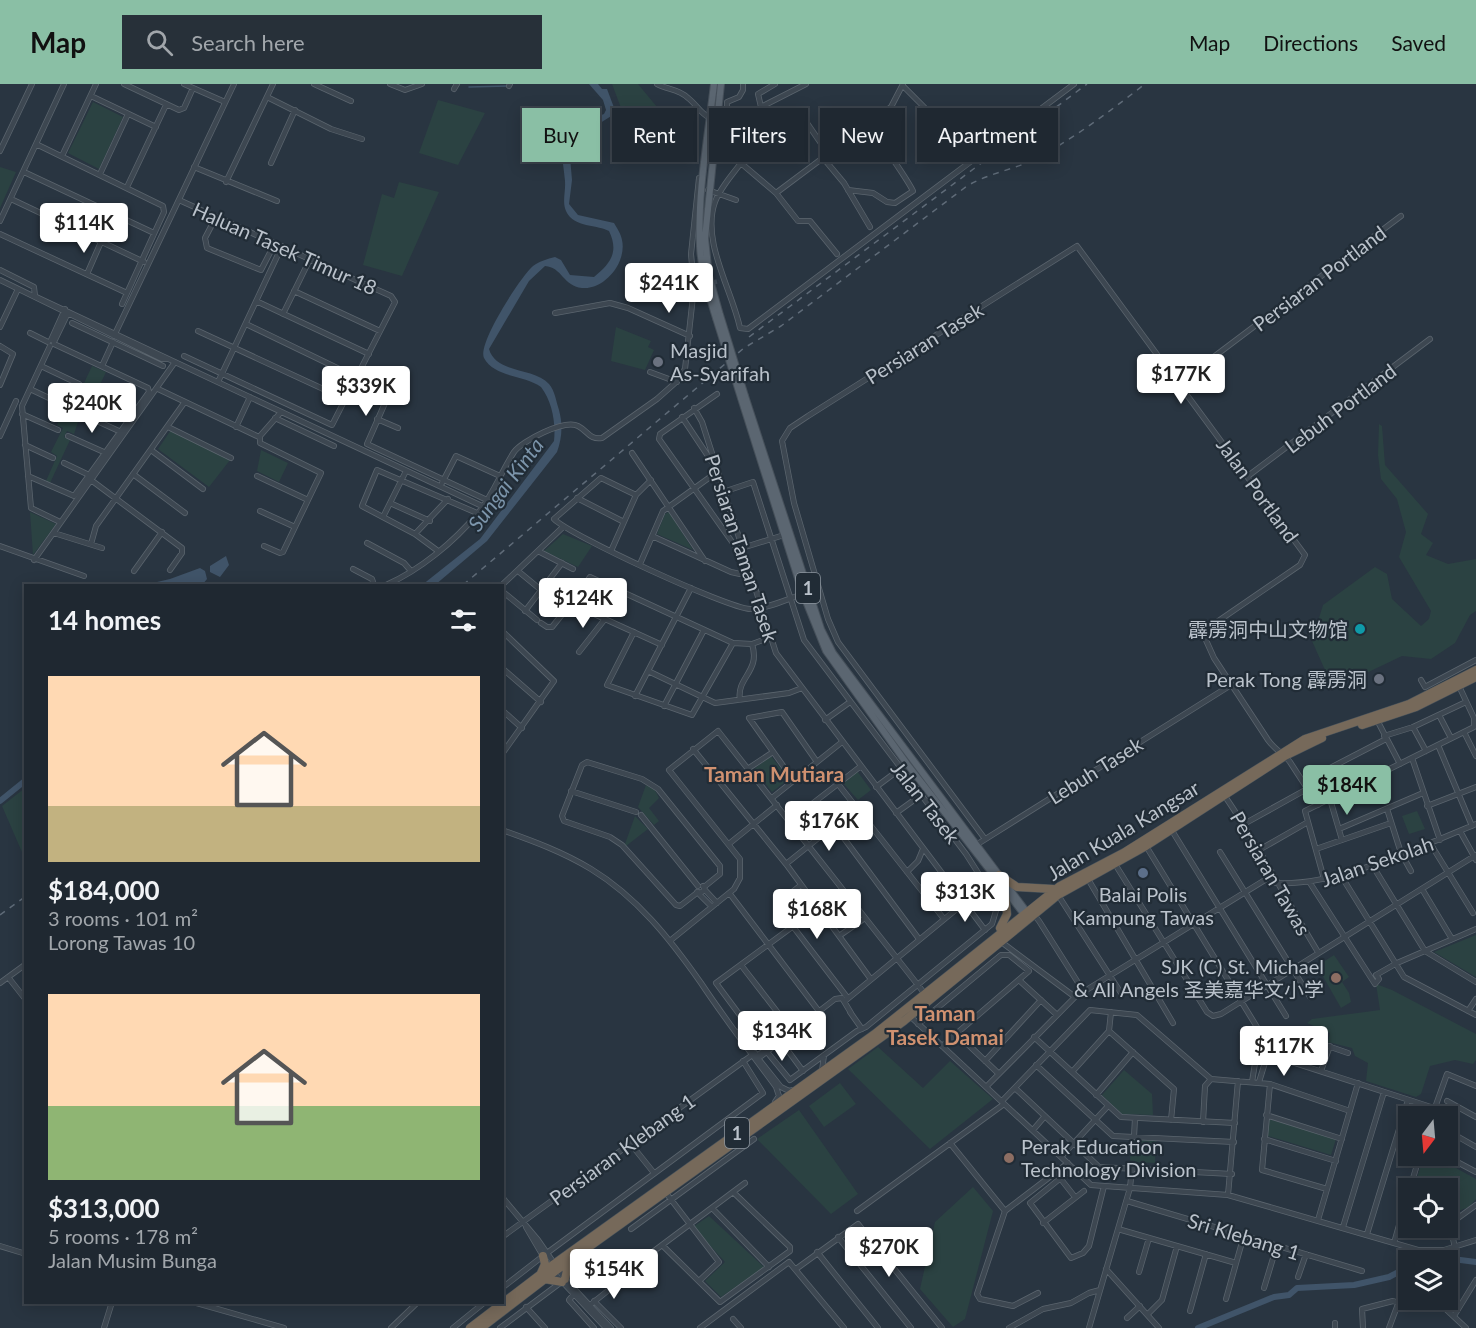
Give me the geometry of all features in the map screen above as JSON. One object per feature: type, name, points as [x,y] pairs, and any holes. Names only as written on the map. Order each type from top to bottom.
[{"type":"highway","name":"Jalan Kuala Kangsar","points":[[1056,892],[1106,869],[1117,867],[1140,847],[1305,739],[1387,712],[1439,685],[1476,670]]},
{"type":"highway","name":"Jalan Kuala Kangsar","points":[[925,994],[1025,915],[1078,877],[1171,829],[1281,754],[1329,735],[1416,707],[1476,677]]},
{"type":"highway","points":[[1078,877],[1110,863],[1117,867]]},
{"type":"highway","points":[[999,875],[1017,887],[1056,892]]},
{"type":"highway","points":[[998,938],[1007,914],[1005,892]]},
{"type":"highway","name":"Jalan Kuala Kangsar","points":[[477,1327],[822,1071],[963,972],[990,950],[998,938]]},
{"type":"highway","points":[[919,1004],[925,994],[934,992],[956,974],[963,972]]},
{"type":"highway","name":"Jalan Kuala Kangsar","points":[[555,1267],[569,1261],[910,1016],[919,1004]]},
{"type":"highway","points":[[865,1041],[904,1016],[910,1016]]},
{"type":"highway","points":[[545,1255],[555,1267]]},
{"type":"highway","points":[[545,1255],[543,1276],[563,1281],[569,1261]]},
{"type":"main road","name":"1","points":[[713,108],[714,84]]},
{"type":"main road","name":"1","points":[[715,108],[721,84]]},
{"type":"main road","name":"1","points":[[709,139],[703,183],[700,248],[706,286],[718,317],[803,594],[826,651],[907,762],[1025,915]]},
{"type":"main road","name":"1","points":[[711,162],[705,218],[706,257],[718,317]]},
{"type":"main road","name":"1","points":[[743,397],[821,629],[833,653],[999,875],[1025,915]]},
{"type":"main road","points":[[902,745],[907,762],[918,767]]},
{"type":"street","points":[[0,151],[32,84]]},
{"type":"street","points":[[0,221],[64,84]]},
{"type":"street","points":[[62,156],[96,84]]},
{"type":"street","points":[[124,84],[178,110],[184,108],[193,88]]},
{"type":"street","points":[[184,84],[225,102]]},
{"type":"street","points":[[102,366],[147,264],[234,84]]},
{"type":"street","points":[[226,182],[273,84]]},
{"type":"street","points":[[314,84],[351,101]]},
{"type":"street","points":[[390,84],[405,90],[422,84]]},
{"type":"street","points":[[657,84],[675,89],[688,98],[702,114],[709,117]]},
{"type":"street","points":[[727,108],[727,102],[738,97],[743,90],[742,84]]},
{"type":"street","points":[[775,84],[758,94],[761,107],[806,84]]},
{"type":"street","points":[[837,254],[810,221],[798,221],[776,193],[741,163],[718,194],[712,222],[717,265],[721,280],[732,294],[740,328],[747,329],[755,326],[1074,84]]},
{"type":"street","points":[[890,108],[903,85],[925,108]]},
{"type":"street","points":[[91,96],[156,127]]},
{"type":"street","points":[[267,97],[332,129],[362,139]]},
{"type":"street","points":[[127,187],[166,105]]},
{"type":"street","points":[[272,163],[295,110]]},
{"type":"street","points":[[100,174],[128,114]]},
{"type":"street","points":[[808,125],[820,142]]},
{"type":"street","points":[[36,144],[164,206],[122,304]]},
{"type":"street","points":[[388,584],[411,571],[438,551],[477,513],[509,459],[520,445],[550,430],[574,424],[592,438],[602,438],[651,404],[684,374],[697,287],[691,254],[700,176],[706,155]]},
{"type":"street","points":[[776,193],[820,162]]},
{"type":"street","points":[[826,162],[848,190],[870,227]]},
{"type":"street","points":[[848,190],[873,193],[887,202],[896,203],[913,191],[892,162]]},
{"type":"street","points":[[194,167],[226,182],[278,201]]},
{"type":"street","points":[[24,172],[154,233]]},
{"type":"street","points":[[700,176],[703,183]]},
{"type":"street","points":[[708,190],[736,200]]},
{"type":"street","points":[[11,199],[147,264]]},
{"type":"street","name":"Haluan Tasek Timur 18","points":[[179,200],[391,296],[395,303],[381,331]]},
{"type":"street","name":"Persiaran Portland","points":[[1179,383],[1401,216]]},
{"type":"street","points":[[216,217],[205,238],[207,248],[261,270],[275,243]]},
{"type":"street","points":[[0,234],[127,293]]},
{"type":"street","points":[[87,274],[101,242]]},
{"type":"street","points":[[218,382],[282,246]]},
{"type":"street","name":"Jalan Portland","points":[[1077,246],[1304,553],[1303,563],[1208,629],[1206,644],[1231,685]]},
{"type":"street","name":"Persiaran Tasek","points":[[783,447],[787,432],[808,416],[1077,246]]},
{"type":"street","points":[[284,314],[310,259]]},
{"type":"street","points":[[0,270],[34,287],[34,296]]},
{"type":"street","points":[[0,280],[66,311],[163,366]]},
{"type":"street","points":[[0,327],[18,289]]},
{"type":"street","points":[[184,356],[329,424],[336,422],[381,331],[294,291]]},
{"type":"street","points":[[256,302],[369,354]]},
{"type":"street","points":[[555,313],[610,303],[628,308],[690,336]]},
{"type":"street","points":[[0,307],[8,310]]},
{"type":"street","points":[[58,521],[32,508],[22,406],[66,311]]},
{"type":"street","points":[[72,323],[175,362],[482,506]]},
{"type":"street","points":[[246,324],[358,378]]},
{"type":"street","points":[[198,331],[347,400]]},
{"type":"street","points":[[30,333],[148,388],[149,394],[34,560]]},
{"type":"street","name":"Lebuh Portland","points":[[1248,476],[1430,339]]},
{"type":"street","points":[[0,346],[10,350],[13,356],[0,385]]},
{"type":"street","points":[[28,476],[72,497],[90,478],[158,389],[175,362]]},
{"type":"street","points":[[41,366],[79,384]]},
{"type":"street","points":[[650,372],[677,381]]},
{"type":"street","points":[[30,389],[70,408]]},
{"type":"street","points":[[158,389],[236,427],[260,436]]},
{"type":"street","points":[[100,393],[137,410]]},
{"type":"street","points":[[717,394],[694,408],[658,436],[733,544],[742,548],[784,535]]},
{"type":"street","points":[[236,427],[250,397]]},
{"type":"street","points":[[0,436],[16,401]]},
{"type":"street","points":[[91,544],[96,526],[184,403]]},
{"type":"street","points":[[385,403],[366,440],[368,445],[486,500]]},
{"type":"street","name":"Persiaran Taman Tasek","points":[[694,408],[702,422],[707,450],[714,463],[776,653],[985,930]]},
{"type":"street","points":[[260,436],[281,412]]},
{"type":"street","points":[[22,414],[58,430]]},
{"type":"street","points":[[84,415],[121,432]]},
{"type":"street","points":[[682,417],[707,450]]},
{"type":"street","points":[[275,418],[334,446]]},
{"type":"street","points":[[377,419],[399,428]]},
{"type":"street","points":[[168,427],[231,458]]},
{"type":"street","points":[[68,436],[106,453]]},
{"type":"street","points":[[260,436],[263,446],[321,473],[282,553],[264,546]]},
{"type":"street","points":[[25,445],[52,458]]},
{"type":"street","name":"Jalan Tasek","points":[[783,447],[794,503],[828,619],[838,642],[985,839]]},
{"type":"street","points":[[151,450],[203,489]]},
{"type":"street","points":[[632,453],[705,561]]},
{"type":"street","points":[[440,487],[456,456],[500,476]]},
{"type":"street","points":[[64,464],[90,478],[183,550],[170,570]]},
{"type":"street","points":[[438,551],[415,534],[361,505],[378,469],[477,513]]},
{"type":"street","points":[[383,517],[406,471]]},
{"type":"street","points":[[640,564],[663,511],[717,472]]},
{"type":"street","points":[[134,474],[185,513]]},
{"type":"street","points":[[257,476],[308,500]]},
{"type":"street","points":[[636,495],[601,478],[554,519],[563,527],[611,551],[724,603],[749,609],[803,594]]},
{"type":"street","points":[[611,551],[636,495],[651,480]]},
{"type":"street","name":"Jalan Tasek","points":[[723,492],[753,482],[804,640],[996,898],[998,908],[995,919],[985,930],[919,986],[803,1071],[788,1080],[766,1051]]},
{"type":"street","points":[[577,498],[624,522]]},
{"type":"street","points":[[415,534],[430,521],[448,499]]},
{"type":"street","points":[[390,503],[430,521]]},
{"type":"street","points":[[260,511],[295,527]]},
{"type":"street","points":[[503,584],[563,527]]},
{"type":"street","points":[[134,570],[162,532]]},
{"type":"street","points":[[54,533],[102,548]]},
{"type":"street","points":[[652,536],[737,574],[749,571]]},
{"type":"street","points":[[367,543],[404,563],[411,571]]},
{"type":"street","points":[[0,546],[84,576]]},
{"type":"street","points":[[538,551],[573,569]]},
{"type":"street","points":[[799,562],[811,558]]},
{"type":"street","points":[[525,611],[562,563]]},
{"type":"street","points":[[353,569],[372,579],[374,584]]},
{"type":"street","points":[[518,571],[541,590]]},
{"type":"street","points":[[584,573],[733,643],[752,644],[771,637]]},
{"type":"street","points":[[504,593],[539,622],[552,627],[590,577]]},
{"type":"street","points":[[635,696],[691,588]]},
{"type":"street","points":[[573,601],[605,619],[662,645]]},
{"type":"street","points":[[579,652],[605,619]]},
{"type":"street","points":[[664,706],[704,630]]},
{"type":"street","points":[[634,632],[607,685],[693,715],[733,643]]},
{"type":"street","points":[[504,633],[554,678],[541,702],[504,751]]},
{"type":"street","points":[[740,700],[739,691],[755,660],[752,644]]},
{"type":"street","points":[[1421,680],[1425,687],[1439,685],[1476,660]]},
{"type":"street","points":[[504,670],[541,702]]},
{"type":"street","points":[[648,671],[715,703],[789,693],[802,688]]},
{"type":"street","points":[[1231,685],[1303,782],[1317,805]]},
{"type":"street","name":"Lebuh Tasek","points":[[976,845],[1231,685]]},
{"type":"street","points":[[1324,879],[1305,811],[1475,725],[1475,717],[1459,686]]},
{"type":"street","points":[[825,720],[850,702]]},
{"type":"street","points":[[1303,782],[1385,737],[1413,727],[1466,702]]},
{"type":"street","points":[[504,712],[522,728]]},
{"type":"street","points":[[794,781],[749,718],[782,712],[817,762]]},
{"type":"street","points":[[1440,715],[1451,738]]},
{"type":"street","points":[[1377,720],[1400,764]]},
{"type":"street","points":[[1413,727],[1426,751]]},
{"type":"street","points":[[671,940],[730,894],[740,878],[742,869],[740,859],[730,843],[669,770],[718,731],[925,994]]},
{"type":"street","points":[[1464,732],[1476,756]]},
{"type":"street","points":[[772,798],[842,742]]},
{"type":"street","points":[[1438,745],[1457,794],[1474,825]]},
{"type":"street","points":[[693,749],[786,864],[870,978]]},
{"type":"street","points":[[749,768],[773,752]]},
{"type":"street","points":[[1412,758],[1440,840]]},
{"type":"street","points":[[587,762],[642,779],[658,789],[720,866],[720,874],[701,890],[680,906],[676,904],[622,845],[610,837],[564,821],[562,816],[582,765],[587,762]]},
{"type":"street","points":[[876,787],[907,762]]},
{"type":"street","points":[[1338,764],[1351,788]]},
{"type":"street","points":[[790,822],[861,766]]},
{"type":"street","points":[[838,784],[944,919]]},
{"type":"street","points":[[1428,806],[1476,787]]},
{"type":"street","points":[[1244,824],[1307,789]]},
{"type":"street","points":[[571,791],[638,813],[715,905]]},
{"type":"street","points":[[1339,829],[1423,793]]},
{"type":"street","points":[[896,813],[921,795]]},
{"type":"street","name":"Persiaran Tawas","points":[[1224,795],[1244,824],[1273,875],[1275,883],[1318,952]]},
{"type":"street","points":[[1330,799],[1342,840]]},
{"type":"street","points":[[730,843],[777,805]]},
{"type":"street","points":[[786,864],[857,807]]},
{"type":"street","points":[[1387,809],[1401,853],[1411,871]]},
{"type":"street","points":[[1259,850],[1308,822]]},
{"type":"street","points":[[1316,849],[1391,823]]},
{"type":"street","points":[[834,825],[919,939]]},
{"type":"street","name":"Jalan Sekolah","points":[[1275,883],[1310,883],[1324,879],[1440,840],[1474,825]]},
{"type":"street","points":[[1171,829],[1286,1016]]},
{"type":"street","points":[[504,831],[550,847],[591,869],[621,891],[671,940],[737,1032],[783,1090],[792,1090],[806,1083]]},
{"type":"street","points":[[1117,867],[1207,1012],[1213,1016],[1241,1002],[1266,984],[1475,857],[1460,831]]},
{"type":"street","points":[[1430,843],[1473,913]]},
{"type":"street","points":[[1140,847],[1192,923],[1260,1032],[1260,1044],[1252,1082]]},
{"type":"street","points":[[907,872],[918,861],[923,849]]},
{"type":"street","points":[[1220,852],[1310,997]]},
{"type":"street","points":[[1371,863],[1425,951],[1476,982]]},
{"type":"street","points":[[1340,874],[1404,977],[1476,1015]]},
{"type":"street","points":[[986,1088],[1075,997],[1273,875]]},
{"type":"street","points":[[1088,879],[1173,1023]]},
{"type":"street","points":[[1310,883],[1370,978],[1378,983],[1379,979],[1376,975],[1397,963],[1476,929]]},
{"type":"street","points":[[801,885],[778,903],[792,927],[846,999],[851,1013]]},
{"type":"street","points":[[1422,889],[1452,939]]},
{"type":"street","points":[[1056,892],[1121,993]]},
{"type":"street","points":[[730,894],[818,1010]]},
{"type":"street","points":[[846,999],[964,903]]},
{"type":"street","points":[[1025,915],[1035,916],[1084,992]]},
{"type":"street","points":[[839,936],[866,918]]},
{"type":"street","points":[[766,1051],[716,983],[792,927]]},
{"type":"street","points":[[998,938],[1075,997]]},
{"type":"street","points":[[990,950],[997,957]]},
{"type":"street","points":[[918,1024],[997,957],[1009,955],[1030,973],[942,1046]]},
{"type":"street","points":[[741,964],[792,1031]]},
{"type":"street","points":[[0,983],[24,965]]},
{"type":"street","points":[[8,977],[24,997]]},
{"type":"street","points":[[1020,981],[1056,1014]]},
{"type":"street","points":[[818,1010],[838,997],[846,999]]},
{"type":"street","points":[[1468,1011],[1476,999]]},
{"type":"street","points":[[985,1061],[1041,1000]]},
{"type":"street","points":[[818,1010],[838,1001],[864,1028],[876,1033]]},
{"type":"street","name":"Persiaran Klebang 1","points":[[504,1236],[743,1061],[766,1051],[818,1010]]},
{"type":"street","points":[[857,1211],[1003,1102],[1087,1011],[1137,1015],[1211,1079],[1270,1084],[1350,1111]]},
{"type":"street","points":[[1072,1072],[1109,1031],[1111,1012]]},
{"type":"street","points":[[910,1016],[1091,1185],[1228,1195],[1418,1250],[1455,1248],[1475,1240],[1476,1250]]},
{"type":"street","points":[[1109,1031],[1174,1089],[1171,1120]]},
{"type":"street","points":[[957,1034],[999,1074]]},
{"type":"street","points":[[1296,1035],[1348,1053]]},
{"type":"street","points":[[1034,1037],[1121,1117],[1235,1123]]},
{"type":"street","points":[[780,1040],[803,1071]]},
{"type":"street","points":[[1321,1071],[1330,1046]]},
{"type":"street","points":[[1096,1095],[1133,1052]]},
{"type":"street","points":[[822,1071],[824,1054]]},
{"type":"street","points":[[1259,1082],[1265,1061],[1270,1055],[1428,1106]]},
{"type":"street","points":[[755,1056],[778,1092],[777,1099],[762,1115]]},
{"type":"street","points":[[1257,1058],[1265,1061]]},
{"type":"street","points":[[504,1286],[764,1092],[743,1061]]},
{"type":"street","points":[[1036,1065],[1113,1136],[1234,1142]]},
{"type":"street","points":[[1435,1106],[1447,1074],[1475,1084]]},
{"type":"street","points":[[1203,1122],[1205,1086],[1211,1079]]},
{"type":"street","points":[[1228,1195],[1232,1174],[1238,1081]]},
{"type":"street","points":[[1318,1220],[1358,1083]]},
{"type":"street","points":[[1270,1084],[1262,1170],[1327,1189]]},
{"type":"street","points":[[1015,1088],[1099,1167],[1232,1174]]},
{"type":"street","points":[[1343,1227],[1384,1092]]},
{"type":"street","points":[[1367,1234],[1408,1100]]},
{"type":"street","points":[[1447,1101],[1476,1116]]},
{"type":"street","points":[[1061,1157],[1108,1106]]},
{"type":"street","points":[[1266,1115],[1342,1139]]},
{"type":"street","points":[[1032,1130],[1045,1116]]},
{"type":"street","points":[[1134,1137],[1135,1118]]},
{"type":"street","points":[[1458,1137],[1476,1147]]},
{"type":"street","points":[[631,1229],[754,1139]]},
{"type":"street","points":[[1264,1139],[1335,1161]]},
{"type":"street","points":[[630,1143],[654,1173]]},
{"type":"street","points":[[950,1143],[1005,1211]]},
{"type":"street","points":[[1458,1162],[1474,1171],[1476,1163]]},
{"type":"street","points":[[1038,1293],[1013,1306],[980,1299],[977,1294],[1005,1211],[1070,1166]]},
{"type":"street","points":[[1070,1166],[1060,1178],[1030,1203],[1071,1258],[1083,1253],[1089,1246],[1104,1186]]},
{"type":"street","points":[[1089,1328],[1131,1188],[1132,1168]]},
{"type":"street","points":[[1060,1178],[1075,1197]]},
{"type":"street","points":[[654,1251],[746,1183]]},
{"type":"street","points":[[1043,1223],[1084,1191]]},
{"type":"street","points":[[666,1192],[719,1262],[699,1281]]},
{"type":"street","points":[[662,1245],[720,1302],[769,1267],[791,1249],[733,1192]]},
{"type":"street","points":[[504,1199],[524,1223],[545,1255]]},
{"type":"street","name":"Sri Klebang 1","points":[[1126,1201],[1362,1271]]},
{"type":"street","points":[[1458,1215],[1476,1205]]},
{"type":"street","points":[[712,1208],[769,1267]]},
{"type":"street","points":[[796,1269],[855,1224],[860,1224],[942,1328]]},
{"type":"street","points":[[1394,1243],[1398,1228]]},
{"type":"street","points":[[1118,1229],[1236,1263]]},
{"type":"street","points":[[1226,1299],[1244,1235]]},
{"type":"street","points":[[838,1237],[911,1328]]},
{"type":"street","points":[[1139,1272],[1149,1238]]},
{"type":"street","points":[[1452,1238],[1455,1248]]},
{"type":"street","points":[[1264,1288],[1277,1245]]},
{"type":"street","points":[[0,1246],[24,1253]]},
{"type":"street","points":[[1148,1314],[1162,1300],[1177,1246]]},
{"type":"street","points":[[817,1252],[878,1328]]},
{"type":"street","points":[[500,1328],[507,1326],[526,1307],[598,1254]]},
{"type":"street","points":[[1190,1311],[1206,1254]]},
{"type":"street","points":[[1298,1277],[1306,1254]]},
{"type":"street","points":[[700,1328],[789,1262],[844,1328]]},
{"type":"street","points":[[555,1267],[574,1294],[611,1328]]},
{"type":"street","points":[[1106,1269],[1159,1328]]},
{"type":"street","points":[[1454,1316],[1476,1280]]},
{"type":"street","points":[[563,1281],[621,1328]]},
{"type":"street","points":[[592,1303],[620,1281]]},
{"type":"street","points":[[1009,1328],[1043,1309],[1071,1303],[1100,1290]]},
{"type":"street","points":[[574,1294],[569,1300],[596,1328],[604,1324]]},
{"type":"street","points":[[1361,1328],[1362,1309],[1393,1301],[1398,1303]]},
{"type":"street","points":[[592,1303],[604,1324]]},
{"type":"street","points":[[104,1328],[111,1304]]},
{"type":"street","points":[[200,1304],[284,1328]]},
{"type":"street","points":[[391,1328],[416,1304]]},
{"type":"street","points":[[453,1328],[483,1304]]},
{"type":"street","points":[[1127,1318],[1140,1306]]},
{"type":"street","points":[[1389,1328],[1398,1306]]},
{"type":"street","points":[[526,1307],[545,1328]]},
{"type":"street","points":[[1355,1307],[1359,1311],[1361,1328]]},
{"type":"street","points":[[1447,1310],[1466,1328]]},
{"type":"street","points":[[733,1319],[741,1328]]},
{"type":"green space","points":[[612,84],[638,84],[657,107],[656,108],[621,108]]},
{"type":"green space","points":[[438,100],[485,113],[458,165],[419,153]]},
{"type":"green space","points":[[93,102],[123,117],[99,169],[68,153]]},
{"type":"green space","points":[[0,167],[16,172],[0,208]]},
{"type":"green space","points":[[399,182],[439,192],[402,276],[363,265],[382,194],[394,198]]},
{"type":"green space","points":[[616,327],[651,341],[648,347],[654,350],[645,370],[611,361]]},
{"type":"green space","points":[[92,366],[106,372],[87,412],[82,410],[74,434],[67,431],[64,437],[70,440],[50,483],[46,481],[57,456],[51,452],[63,428],[57,425],[64,409],[71,411]]},
{"type":"green space","points":[[1379,424],[1382,426],[1385,465],[1428,514],[1421,534],[1433,543],[1426,555],[1448,564],[1476,559],[1476,611],[1470,615],[1455,643],[1431,659],[1402,656],[1358,677],[1329,679],[1312,641],[1323,605],[1375,567],[1387,574],[1392,599],[1421,626],[1429,619],[1431,611],[1399,557],[1406,532],[1397,499],[1381,479],[1378,455]]},
{"type":"green space","points":[[171,430],[230,460],[209,487],[158,449]]},
{"type":"green space","points":[[261,450],[288,463],[279,482],[257,471]]},
{"type":"green space","points":[[30,512],[56,524],[33,555]]},
{"type":"green space","points":[[669,512],[693,550],[657,534],[665,514]]},
{"type":"green space","points":[[563,534],[592,546],[578,567],[544,551]]},
{"type":"green space","points":[[771,756],[789,779],[772,792],[754,769]]},
{"type":"green space","points":[[857,771],[871,790],[858,800],[843,783]]},
{"type":"green space","points":[[646,785],[655,790],[659,798],[649,808],[659,821],[654,825],[638,807]]},
{"type":"green space","points":[[24,789],[24,857],[2,806]]},
{"type":"green space","points":[[1417,811],[1425,829],[1409,834],[1402,816]]},
{"type":"green space","points":[[635,816],[648,829],[626,846],[625,844]]},
{"type":"green space","points":[[1476,935],[1476,977],[1434,952]]},
{"type":"green space","points":[[1334,955],[1349,977],[1342,982],[1349,993],[1351,1002],[1341,1008],[1317,966]]},
{"type":"green space","points":[[1376,984],[1476,1034],[1476,1060],[1473,1064],[1455,1060],[1430,1066],[1421,1094],[1416,1097],[1366,1081],[1368,1063],[1355,1056],[1352,1048],[1328,1042],[1330,1033],[1307,1023],[1312,1019],[1380,1010]]},
{"type":"green space","points":[[878,1047],[923,1088],[950,1061],[993,1099],[930,1149],[848,1069]]},
{"type":"green space","points":[[1124,1070],[1152,1094],[1153,1115],[1122,1114],[1102,1095]]},
{"type":"green space","points":[[840,1083],[856,1104],[824,1127],[809,1106]]},
{"type":"green space","points":[[799,1110],[858,1194],[831,1214],[757,1139]]},
{"type":"green space","points":[[1268,1119],[1336,1139],[1331,1155],[1268,1136]]},
{"type":"green space","points":[[1131,1139],[1156,1140],[1155,1163],[1130,1162]]},
{"type":"green space","points":[[1421,1166],[1452,1166],[1476,1179],[1476,1199],[1469,1207],[1458,1211],[1458,1178],[1417,1178]]},
{"type":"green space","points":[[973,1187],[993,1211],[965,1319],[953,1327],[920,1289],[935,1222]]},
{"type":"green space","points":[[709,1216],[764,1267],[721,1297],[705,1281],[725,1262],[693,1227]]},
{"type":"water","name":"Sungai Kinta","points":[[589,84],[598,84],[602,89],[607,89],[614,108],[612,108],[612,116],[600,123],[600,115],[606,110],[603,100]]},
{"type":"water","name":"Sungai Kinta","points":[[563,162],[570,162],[572,180],[569,204],[578,215],[614,223],[620,233],[623,248],[618,265],[599,284],[582,288],[571,284],[551,267],[545,266],[529,281],[489,349],[499,363],[534,375],[551,387],[561,421],[561,437],[557,452],[487,541],[436,584],[423,584],[480,539],[554,441],[552,412],[541,387],[495,369],[484,358],[484,350],[501,310],[533,266],[555,257],[561,260],[570,275],[594,277],[612,257],[613,245],[609,231],[574,220],[567,213],[564,204]]},
{"type":"water","points":[[226,556],[229,565],[220,577],[210,572],[210,566]]},
{"type":"water","points":[[200,568],[205,571],[207,579],[203,584],[148,584]]},
{"type":"waterway","points":[[469,87],[507,86]]},
{"type":"waterway","name":"Sungai Kinta","points":[[0,801],[24,782]]},
{"type":"waterway","points":[[1458,1260],[1476,1262]]},
{"type":"waterway","points":[[1198,1328],[1274,1297],[1289,1295],[1297,1288],[1354,1285],[1389,1277],[1398,1272]]},
{"type":"tunnel","points":[[700,286],[719,281]]},
{"type":"railway","points":[[749,337],[1087,84]]},
{"type":"railway","points":[[464,584],[744,348],[781,326],[967,186],[1027,163],[1050,151],[1092,124],[1145,84]]},
{"type":"railway","points":[[0,915],[24,897]]},
{"type":"place","name":"Masjid As-Syarifah","points":[[658,362]]},
{"type":"place","name":"霹雳洞中山文物馆","points":[[1360,629]]},
{"type":"place","name":"Perak Tong 霹雳洞","points":[[1379,679]]},
{"type":"place","name":"Balai Polis Kampung Tawas","points":[[1143,873]]},
{"type":"place","name":"SJK (C) St. Michael & All Angels 圣美嘉华文小学","points":[[1336,978]]},
{"type":"place","name":"Perak Education Technology Division","points":[[1009,1158]]},
{"type":"district","name":"Taman Mutiara","points":[[774,773]]},
{"type":"district","name":"Taman Tasek Damai","points":[[945,1024]]}]
